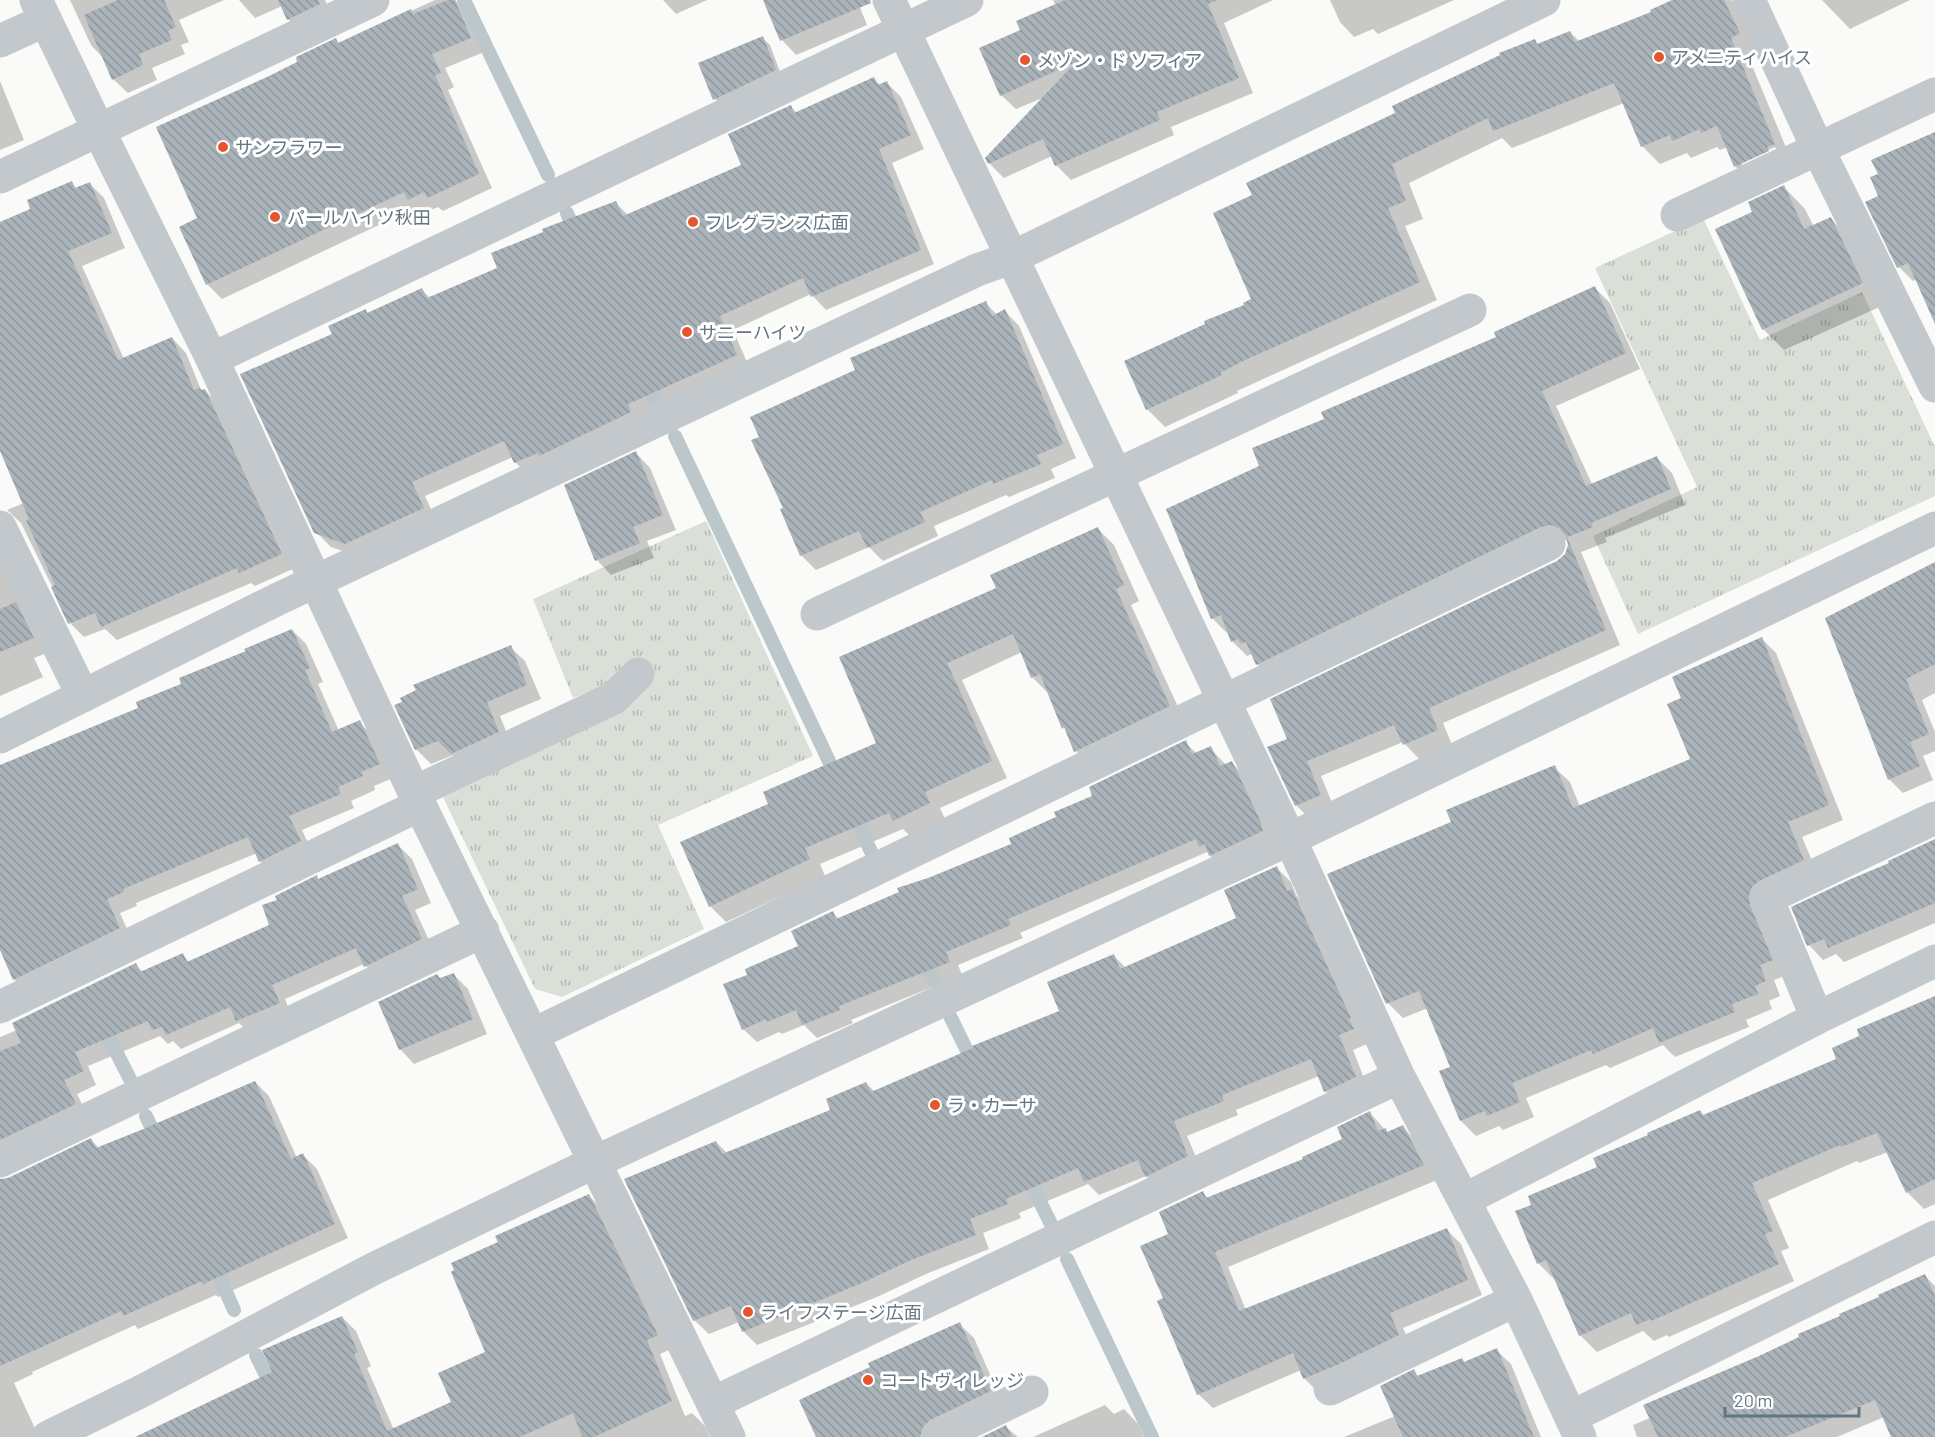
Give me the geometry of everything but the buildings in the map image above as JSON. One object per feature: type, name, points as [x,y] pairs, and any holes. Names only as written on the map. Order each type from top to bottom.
[{"type":"street","points":[[0,177],[373,0]]},
{"type":"street","points":[[889,0],[1290,839],[1400,1077],[1516,1300],[1576,1427],[1935,1237]]},
{"type":"street","points":[[212,359],[967,0]]},
{"type":"street","points":[[0,737],[318,581],[977,270],[1011,258],[1544,0]]},
{"type":"street","points":[[1749,0],[1818,149],[1932,372]]},
{"type":"street","points":[[0,42],[41,10],[212,359],[318,581],[418,799],[729,1437]]},
{"type":"street","points":[[1677,215],[1935,94]]},
{"type":"street","points":[[817,614],[1470,310]]},
{"type":"street","points":[[0,527],[83,696]]},
{"type":"street","points":[[48,1437],[142,1391],[375,1268],[595,1162],[1290,839],[1935,528]]},
{"type":"street","points":[[534,1034],[1549,544]]},
{"type":"street","points":[[0,1007],[418,799],[614,698],[638,674]]},
{"type":"street","points":[[1817,1018],[1767,898],[1935,818]]},
{"type":"street","points":[[0,1161],[483,931]]},
{"type":"street","points":[[1464,1200],[1817,1018],[1935,961]]},
{"type":"street","points":[[713,1403],[1400,1077]]},
{"type":"street","points":[[1330,1389],[1516,1300]]},
{"type":"street","points":[[939,1437],[1032,1392]]},
{"type":"green space","points":[[1703,218],[1760,340],[1862,292],[1935,447],[1935,496],[1638,634],[1593,536],[1697,487],[1595,268]]},
{"type":"green space","points":[[706,521],[813,756],[658,825],[704,929],[562,997],[535,989],[442,795],[612,683],[573,698],[533,599]]},
{"type":"waterway","points":[[464,0],[548,175]]},
{"type":"waterway","points":[[567,213],[577,236]]},
{"type":"waterway","points":[[644,378],[655,401]]},
{"type":"waterway","points":[[675,436],[837,778]]},
{"type":"waterway","points":[[851,809],[875,860]]},
{"type":"waterway","points":[[921,954],[933,980]]},
{"type":"waterway","points":[[950,1016],[974,1065]]},
{"type":"waterway","points":[[101,1022],[132,1083]]},
{"type":"waterway","points":[[146,1116],[158,1141]]},
{"type":"waterway","points":[[1025,1172],[1051,1224]]},
{"type":"waterway","points":[[1067,1259],[1152,1437]]},
{"type":"waterway","points":[[212,1260],[234,1310]]},
{"type":"waterway","points":[[256,1355],[274,1391]]},
{"type":"place","name":"アメニティハイス","points":[[1659,57]]},
{"type":"place","name":"メゾン・ド ソフィア","points":[[1025,60]]},
{"type":"place","name":"サンフラワー","points":[[223,147]]},
{"type":"place","name":"パールハイツ秋田","points":[[275,217]]},
{"type":"place","name":"フレグランス広面","points":[[693,222]]},
{"type":"place","name":"サニーハイツ","points":[[687,332]]},
{"type":"place","name":"ラ・カーサ","points":[[935,1105]]},
{"type":"place","name":"ライフステージ広面","points":[[748,1312]]},
{"type":"place","name":"コートヴィレッジ","points":[[868,1380]]}]
